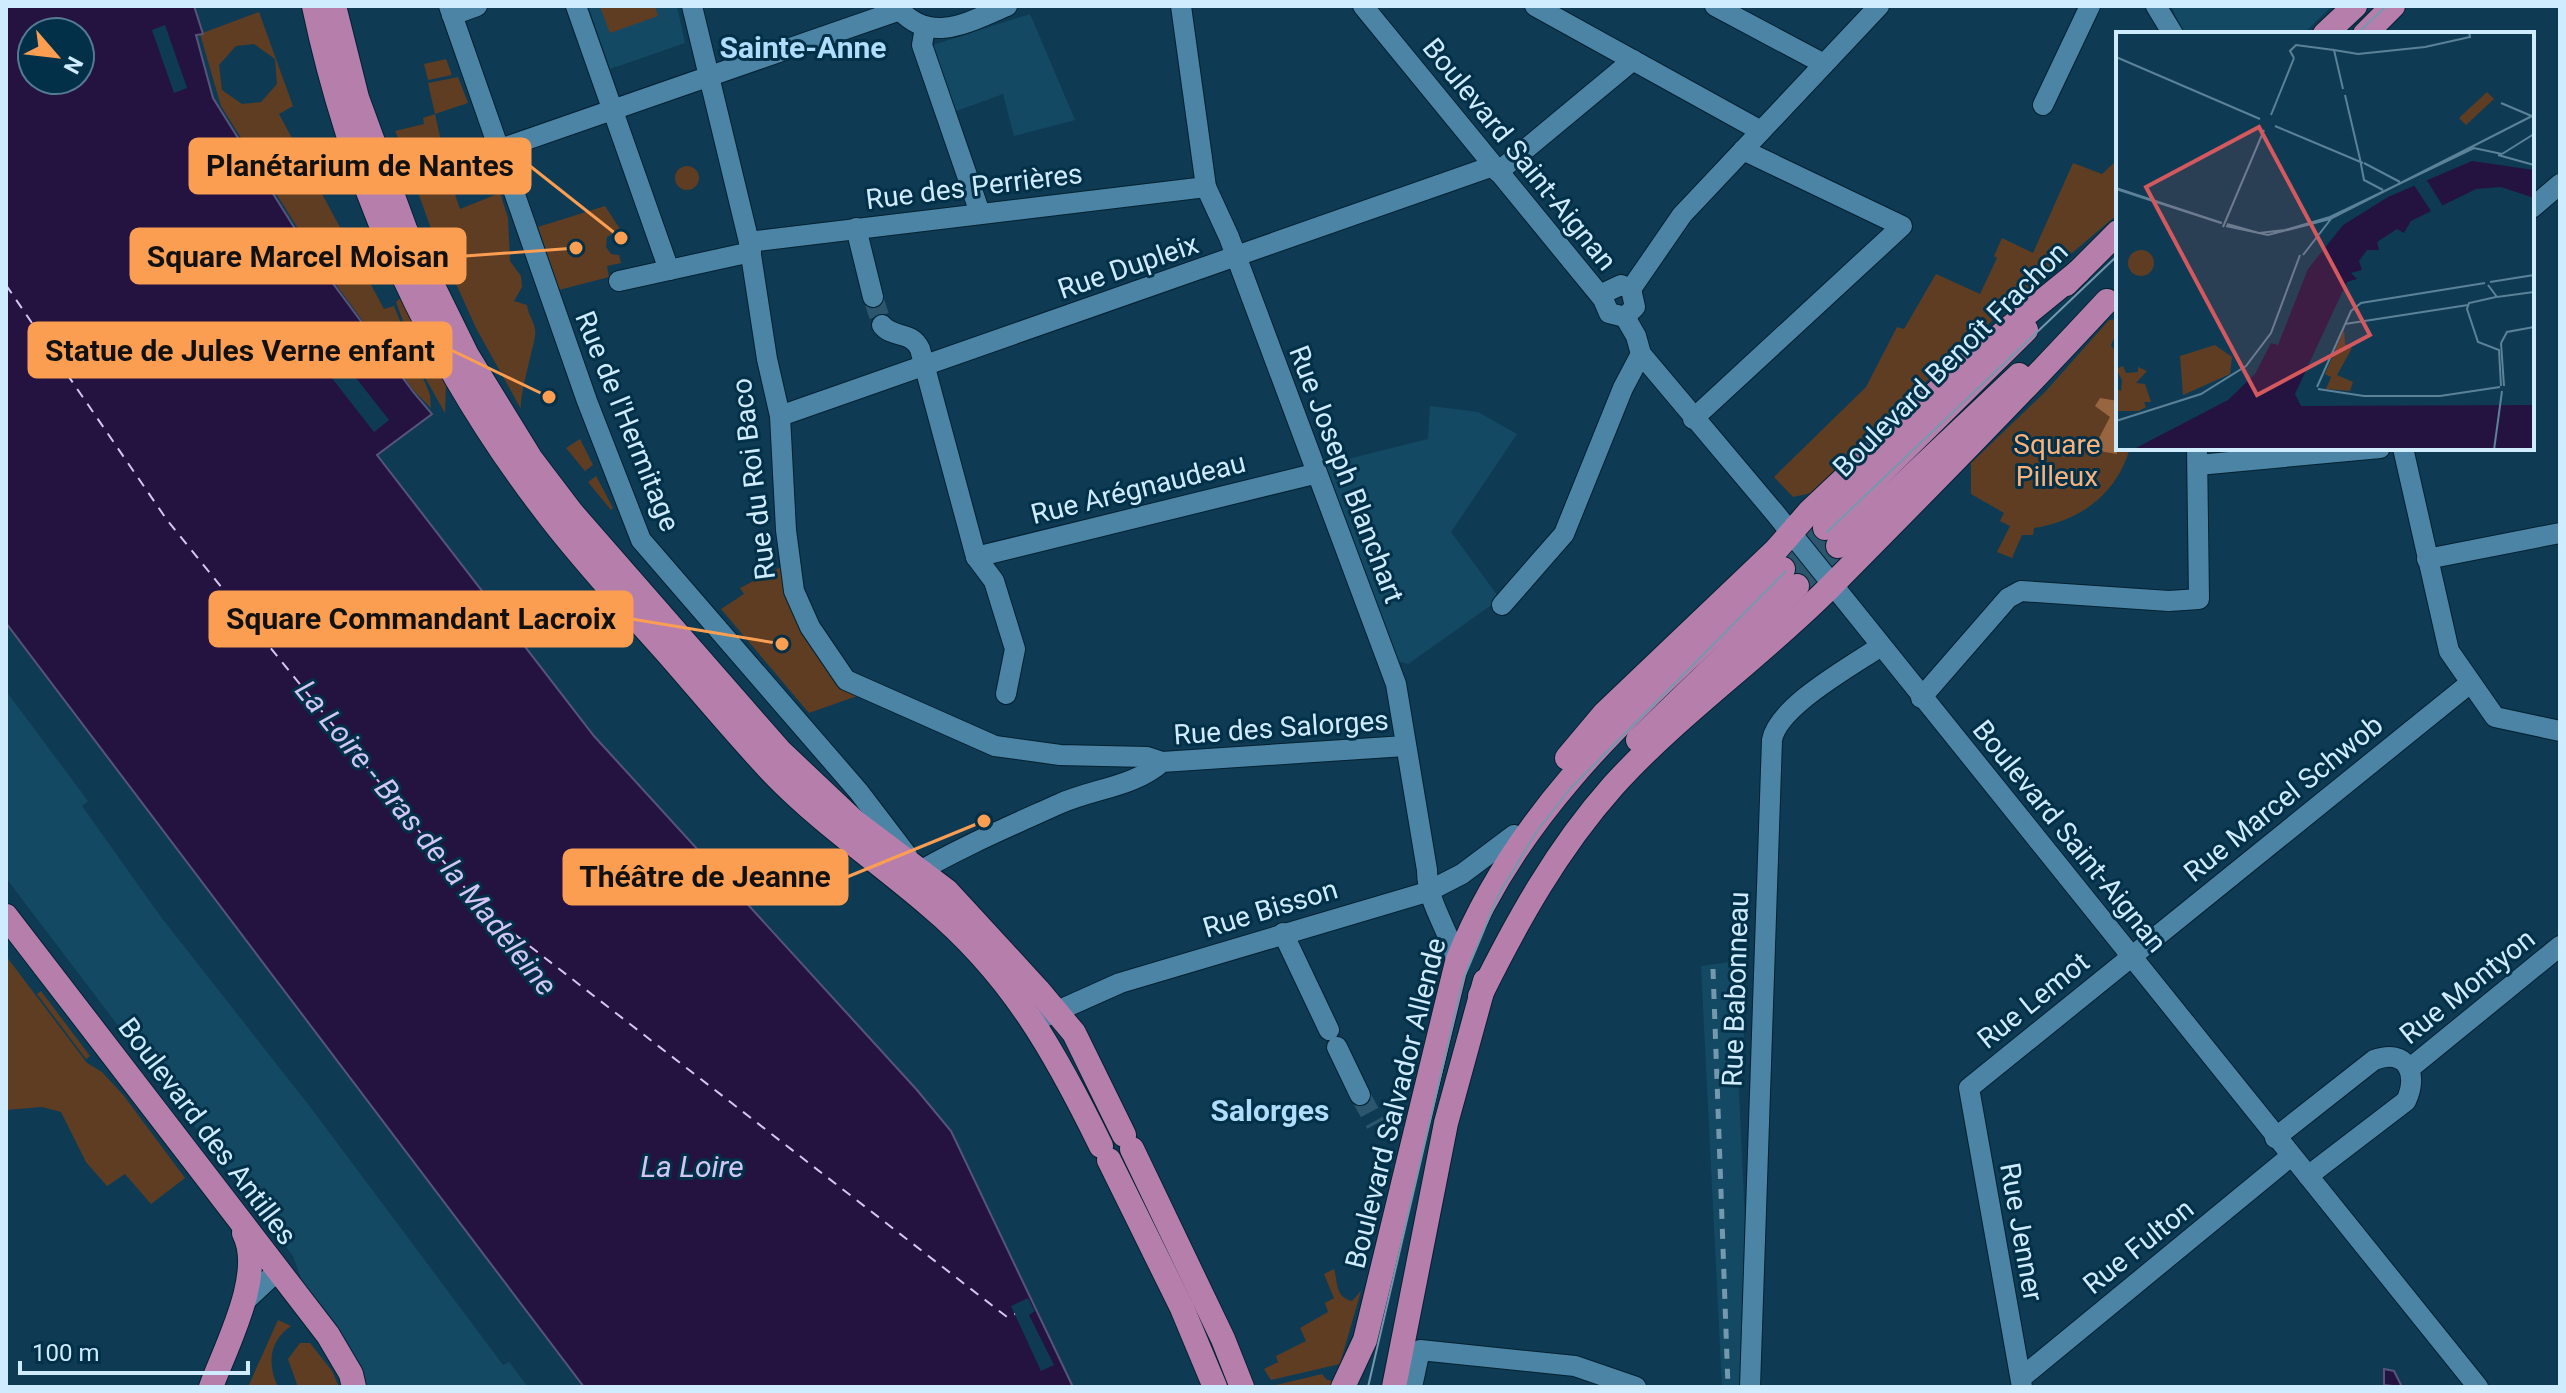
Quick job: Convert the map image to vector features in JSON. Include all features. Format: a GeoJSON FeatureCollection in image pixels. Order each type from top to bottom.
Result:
{"type":"FeatureCollection","features":[{"type":"Feature","properties":{"kind":"main road"},"geometry":{"type":"LineString","coordinates":[[314,6],[337,103],[371,202],[426,323],[481,398],[557,526],[757,754],[821,819],[910,876],[978,953],[1045,1016],[1079,1042],[1223,1339],[1242,1387]]}},
{"type":"Feature","properties":{"kind":"main road"},"geometry":{"type":"LineString","coordinates":[[334,6],[357,98],[388,188],[481,398]]}},
{"type":"Feature","properties":{"kind":"main road"},"geometry":{"type":"LineString","coordinates":[[2327,32],[2355,6]]}},
{"type":"Feature","properties":{"kind":"main road"},"geometry":{"type":"LineString","coordinates":[[2367,32],[2393,6]]}},
{"type":"Feature","properties":{"kind":"main road","name":"Boulevard Benoît Frachon"},"geometry":{"type":"LineString","coordinates":[[2112,295],[1831,537],[2116,234]]}},
{"type":"Feature","properties":{"kind":"main road"},"geometry":{"type":"LineString","coordinates":[[1476,913],[1514,835],[1553,776],[1604,714],[1791,534],[1810,511],[1976,355],[2078,272]]}},
{"type":"Feature","properties":{"kind":"main road"},"geometry":{"type":"LineString","coordinates":[[1480,996],[1514,926],[1573,835],[1599,803],[1643,757],[1833,585],[1894,518],[2018,399],[2112,295]]}},
{"type":"Feature","properties":{"kind":"main road","name":"Boulevard Salvador Allende"},"geometry":{"type":"LineString","coordinates":[[1344,1384],[1368,1329],[1457,962],[1476,913],[1531,825],[1585,759],[1790,577],[1568,818],[1510,909],[1497,938],[1446,1123],[1394,1387]]}},
{"type":"Feature","properties":{"kind":"main road","name":"Boulevard des Antilles"},"geometry":{"type":"LineString","coordinates":[[6,916],[328,1335],[351,1374],[354,1387]]}},
{"type":"Feature","properties":{"kind":"main road"},"geometry":{"type":"LineString","coordinates":[[1045,1016],[1105,1153],[1182,1308],[1215,1387]]}},
{"type":"Feature","properties":{"kind":"main road"},"geometry":{"type":"LineString","coordinates":[[211,1387],[241,1305],[251,1264],[247,1240],[235,1216]]}},
{"type":"Feature","properties":{"kind":"street"},"geometry":{"type":"LineString","coordinates":[[451,10],[477,6]]}},
{"type":"Feature","properties":{"kind":"street"},"geometry":{"type":"LineString","coordinates":[[576,6],[669,270]]}},
{"type":"Feature","properties":{"kind":"street","name":"Rue du Roi Baco"},"geometry":{"type":"LineString","coordinates":[[692,6],[750,247],[780,416],[794,591],[810,627],[846,680],[995,746],[1060,755],[1147,757],[1162,762]]}},
{"type":"Feature","properties":{"kind":"street"},"geometry":{"type":"LineString","coordinates":[[500,149],[899,8],[911,23],[946,30],[1007,6]]}},
{"type":"Feature","properties":{"kind":"street","name":"Rue Joseph Blanchart"},"geometry":{"type":"LineString","coordinates":[[1181,6],[1206,187],[1396,684],[1427,870],[1427,892],[1452,940],[1457,962]]}},
{"type":"Feature","properties":{"kind":"street","name":"Boulevard Saint-Aignan"},"geometry":{"type":"LineString","coordinates":[[1363,6],[1603,299]]}},
{"type":"Feature","properties":{"kind":"street"},"geometry":{"type":"LineString","coordinates":[[1535,6],[1761,131]]}},
{"type":"Feature","properties":{"kind":"street"},"geometry":{"type":"LineString","coordinates":[[1715,6],[1824,64]]}},
{"type":"Feature","properties":{"kind":"street"},"geometry":{"type":"LineString","coordinates":[[1631,289],[1614,286],[1603,299],[1609,313],[1625,317],[1635,307],[1631,289],[1682,215],[1879,6]]}},
{"type":"Feature","properties":{"kind":"street"},"geometry":{"type":"LineString","coordinates":[[2043,105],[2090,6]]}},
{"type":"Feature","properties":{"kind":"street"},"geometry":{"type":"LineString","coordinates":[[2156,6],[2172,32]]}},
{"type":"Feature","properties":{"kind":"street","name":"Rue de l'Hermitage"},"geometry":{"type":"LineString","coordinates":[[451,10],[587,401],[641,540],[859,792],[910,876]]}},
{"type":"Feature","properties":{"kind":"street"},"geometry":{"type":"LineString","coordinates":[[925,28],[922,45],[980,213]]}},
{"type":"Feature","properties":{"kind":"street"},"geometry":{"type":"LineString","coordinates":[[1496,169],[1633,60]]}},
{"type":"Feature","properties":{"kind":"street"},"geometry":{"type":"LineString","coordinates":[[1693,419],[1902,226],[1743,150]]}},
{"type":"Feature","properties":{"kind":"street","name":"Rue Dupleix"},"geometry":{"type":"LineString","coordinates":[[780,416],[1496,169]]}},
{"type":"Feature","properties":{"kind":"street"},"geometry":{"type":"LineString","coordinates":[[2534,206],[2560,184]]}},
{"type":"Feature","properties":{"kind":"street","name":"Rue des Perrières"},"geometry":{"type":"LineString","coordinates":[[619,281],[750,247],[856,228],[1206,187]]}},
{"type":"Feature","properties":{"kind":"street"},"geometry":{"type":"LineString","coordinates":[[856,228],[873,297]]}},
{"type":"Feature","properties":{"kind":"street","name":"Boulevard Saint-Aignan"},"geometry":{"type":"LineString","coordinates":[[1625,317],[1636,336],[1641,354],[1833,585],[2478,1387]]}},
{"type":"Feature","properties":{"kind":"street"},"geometry":{"type":"LineString","coordinates":[[882,325],[886,331],[904,334],[916,342],[925,366],[976,557],[994,581],[1015,649],[1006,694]]}},
{"type":"Feature","properties":{"kind":"street"},"geometry":{"type":"LineString","coordinates":[[1502,605],[1564,534],[1623,388],[1641,354]]}},
{"type":"Feature","properties":{"kind":"street"},"geometry":{"type":"LineString","coordinates":[[1921,698],[2008,598],[2021,591],[2169,601],[2199,599],[2198,457],[2340,450]]}},
{"type":"Feature","properties":{"kind":"street"},"geometry":{"type":"LineString","coordinates":[[2403,450],[2449,651],[2469,684],[2495,717],[2560,731]]}},
{"type":"Feature","properties":{"kind":"street","name":"Rue Arégnaudeau"},"geometry":{"type":"LineString","coordinates":[[976,557],[1314,474]]}},
{"type":"Feature","properties":{"kind":"street"},"geometry":{"type":"LineString","coordinates":[[2427,559],[2560,533]]}},
{"type":"Feature","properties":{"kind":"street","name":"Rue Babonneau"},"geometry":{"type":"LineString","coordinates":[[1750,1387],[1772,740],[1775,726],[1790,710],[1881,646]]}},
{"type":"Feature","properties":{"kind":"street","name":"Rue Marcel Schwob"},"geometry":{"type":"LineString","coordinates":[[2132,956],[2469,684]]}},
{"type":"Feature","properties":{"kind":"street","name":"Rue des Salorges"},"geometry":{"type":"LineString","coordinates":[[910,876],[947,854],[1061,803],[1148,774],[1162,762],[1405,746]]}},
{"type":"Feature","properties":{"kind":"street","name":"Rue Bisson"},"geometry":{"type":"LineString","coordinates":[[1045,1016],[1120,983],[1427,892],[1462,874],[1514,835]]}},
{"type":"Feature","properties":{"kind":"street"},"geometry":{"type":"LineString","coordinates":[[1283,933],[1360,1095]]}},
{"type":"Feature","properties":{"kind":"street","name":"Rue Montyon"},"geometry":{"type":"LineString","coordinates":[[2409,1069],[2560,946]]}},
{"type":"Feature","properties":{"kind":"street","name":"Rue Lemot"},"geometry":{"type":"LineString","coordinates":[[1969,1088],[2132,956]]}},
{"type":"Feature","properties":{"kind":"street"},"geometry":{"type":"LineString","coordinates":[[2275,1138],[2374,1060],[2387,1055],[2399,1058],[2409,1069],[2412,1089],[2406,1101],[2308,1176]]}},
{"type":"Feature","properties":{"kind":"street","name":"Rue Jenner"},"geometry":{"type":"LineString","coordinates":[[1969,1088],[2020,1384]]}},
{"type":"Feature","properties":{"kind":"street","name":"Rue Fulton"},"geometry":{"type":"LineString","coordinates":[[2020,1384],[2291,1156]]}},
{"type":"Feature","properties":{"kind":"street"},"geometry":{"type":"LineString","coordinates":[[241,1305],[272,1276],[281,1277]]}},
{"type":"Feature","properties":{"kind":"street"},"geometry":{"type":"LineString","coordinates":[[1412,1387],[1420,1350],[1575,1366],[1636,1387]]}},
{"type":"Feature","properties":{"kind":"shaded area"},"geometry":{"type":"Polygon","coordinates":[[[588,6],[677,6],[685,43],[610,69],[588,6]]]}},
{"type":"Feature","properties":{"kind":"shaded area"},"geometry":{"type":"Polygon","coordinates":[[[2171,6],[2332,6],[2305,32],[2183,32],[2171,6]]]}},
{"type":"Feature","properties":{"kind":"shaded area"},"geometry":{"type":"Polygon","coordinates":[[[1030,14],[1075,120],[1014,136],[1003,94],[951,113],[930,46],[1030,14]]]}},
{"type":"Feature","properties":{"kind":"shaded area"},"geometry":{"type":"Polygon","coordinates":[[[2100,398],[2116,401],[2117,454],[2087,449],[2088,442],[2098,440],[2110,417],[2095,406],[2100,398]]]}},
{"type":"Feature","properties":{"kind":"shaded area"},"geometry":{"type":"Polygon","coordinates":[[[1430,406],[1478,412],[1517,434],[1451,532],[1500,599],[1408,664],[1397,661],[1324,465],[1428,439],[1430,406]]]}},
{"type":"Feature","properties":{"kind":"shaded area"},"geometry":{"type":"Polygon","coordinates":[[[6,691],[88,801],[82,806],[161,917],[311,1108],[503,1365],[509,1362],[528,1387],[366,1387],[359,1362],[304,1287],[293,1256],[6,878],[6,691]]]}},
{"type":"Feature","properties":{"kind":"shaded area"},"geometry":{"type":"Polygon","coordinates":[[[1730,962],[1733,998],[1742,996],[1744,1037],[1740,1037],[1741,1048],[1737,1049],[1745,1221],[1740,1387],[1722,1387],[1701,966],[1730,962]]]}},
{"type":"Feature","properties":{"kind":"green space"},"geometry":{"type":"Polygon","coordinates":[[[655,6],[658,16],[610,33],[600,7],[655,6]]]}},
{"type":"Feature","properties":{"kind":"green space"},"geometry":{"type":"Polygon","coordinates":[[[259,12],[293,106],[279,114],[384,309],[394,306],[430,395],[431,408],[414,391],[316,257],[221,106],[200,34],[259,12]],[[254,44],[236,46],[219,65],[222,90],[242,104],[261,102],[277,84],[275,59],[254,44]]]}},
{"type":"Feature","properties":{"kind":"green space"},"geometry":{"type":"Polygon","coordinates":[[[446,59],[452,75],[428,80],[424,64],[446,59]]]}},
{"type":"Feature","properties":{"kind":"green space"},"geometry":{"type":"Polygon","coordinates":[[[458,77],[468,103],[435,114],[428,83],[458,77]]]}},
{"type":"Feature","properties":{"kind":"green space"},"geometry":{"type":"Polygon","coordinates":[[[435,114],[442,146],[409,161],[395,131],[424,124],[423,118],[435,114]]]}},
{"type":"Feature","properties":{"kind":"green space"},"geometry":{"type":"Polygon","coordinates":[[[2116,161],[2116,216],[1967,342],[1811,493],[1793,497],[1774,477],[1866,387],[1897,327],[1904,329],[1936,274],[1980,294],[1997,258],[1994,256],[2002,238],[2033,253],[2073,163],[2102,174],[2116,161]]]}},
{"type":"Feature","properties":{"kind":"green space"},"geometry":{"type":"Polygon","coordinates":[[[687,166],[696,169],[699,178],[696,187],[687,190],[678,187],[675,178],[678,169],[687,166]]]}},
{"type":"Feature","properties":{"kind":"green space"},"geometry":{"type":"Polygon","coordinates":[[[450,180],[460,209],[500,193],[508,218],[510,261],[521,276],[522,287],[514,301],[527,305],[535,332],[521,409],[476,328],[418,192],[450,180]]]}},
{"type":"Feature","properties":{"kind":"green space"},"geometry":{"type":"Polygon","coordinates":[[[605,206],[620,229],[607,237],[606,247],[611,254],[619,255],[621,263],[607,266],[609,277],[559,290],[538,227],[605,206]]]}},
{"type":"Feature","properties":{"kind":"green space"},"geometry":{"type":"Polygon","coordinates":[[[403,300],[446,383],[445,413],[422,372],[396,302],[403,300]]]}},
{"type":"Feature","properties":{"kind":"green space","name":"Square Pilleux"},"geometry":{"type":"Polygon","coordinates":[[[2116,319],[2116,334],[2111,345],[2116,353],[2116,450],[2129,450],[2124,464],[2106,492],[2094,503],[2067,519],[2034,528],[2033,535],[2022,535],[2012,558],[1997,552],[2010,526],[2000,521],[2004,513],[1971,494],[1971,463],[2045,392],[2109,320],[2116,319]]]}},
{"type":"Feature","properties":{"kind":"green space"},"geometry":{"type":"Polygon","coordinates":[[[580,439],[593,465],[585,471],[566,448],[580,439]]]}},
{"type":"Feature","properties":{"kind":"green space"},"geometry":{"type":"Polygon","coordinates":[[[596,476],[613,508],[611,510],[588,482],[596,476]]]}},
{"type":"Feature","properties":{"kind":"green space"},"geometry":{"type":"Polygon","coordinates":[[[781,567],[784,594],[839,681],[860,695],[809,713],[721,609],[744,594],[740,588],[781,567]]]}},
{"type":"Feature","properties":{"kind":"green space"},"geometry":{"type":"Polygon","coordinates":[[[6,956],[87,1063],[102,1072],[124,1096],[185,1178],[151,1204],[125,1174],[107,1186],[86,1162],[61,1112],[42,1107],[6,1110],[6,956]]]}},
{"type":"Feature","properties":{"kind":"green space"},"geometry":{"type":"Polygon","coordinates":[[[41,991],[90,1056],[86,1059],[37,994],[41,991]]]}},
{"type":"Feature","properties":{"kind":"green space"},"geometry":{"type":"Polygon","coordinates":[[[1334,1269],[1338,1289],[1343,1296],[1352,1301],[1361,1291],[1340,1364],[1271,1380],[1264,1369],[1278,1362],[1276,1356],[1306,1341],[1300,1328],[1328,1312],[1325,1303],[1334,1298],[1324,1274],[1334,1269]]]}},
{"type":"Feature","properties":{"kind":"green space"},"geometry":{"type":"Polygon","coordinates":[[[278,1320],[291,1326],[278,1339],[272,1354],[272,1370],[278,1387],[248,1387],[278,1320]]]}},
{"type":"Feature","properties":{"kind":"green space"},"geometry":{"type":"Polygon","coordinates":[[[300,1343],[310,1343],[332,1371],[339,1387],[298,1387],[288,1359],[300,1343]]]}},
{"type":"Feature","properties":{"kind":"green space"},"geometry":{"type":"Polygon","coordinates":[[[1322,1374],[1327,1380],[1336,1381],[1332,1387],[1268,1387],[1322,1374]]]}},
{"type":"Feature","properties":{"kind":"water","name":"La Loire"},"geometry":{"type":"Polygon","coordinates":[[[6,6],[194,6],[203,34],[196,35],[213,98],[309,251],[432,414],[377,455],[594,736],[951,1131],[1073,1387],[584,1387],[6,623],[6,6]]]}},
{"type":"Feature","properties":{"kind":"water"},"geometry":{"type":"Polygon","coordinates":[[[2384,1369],[2394,1371],[2402,1387],[2384,1385],[2384,1369]]]}},
{"type":"Feature","properties":{"kind":"pier"},"geometry":{"type":"Polygon","coordinates":[[[165,25],[187,88],[174,93],[152,30],[165,25]]]}},
{"type":"Feature","properties":{"kind":"pier"},"geometry":{"type":"Polygon","coordinates":[[[335,361],[345,364],[389,420],[374,432],[328,373],[335,361]]]}},
{"type":"Feature","properties":{"kind":"pier"},"geometry":{"type":"Polygon","coordinates":[[[1028,1298],[1035,1311],[1029,1315],[1054,1365],[1041,1371],[1011,1306],[1028,1298]]]}},
{"type":"Feature","properties":{"kind":"ferry route"},"geometry":{"type":"LineString","coordinates":[[6,285],[167,520],[482,909],[1007,1317],[1015,1314]]}},
{"type":"Feature","properties":{"kind":"tunnel"},"geometry":{"type":"LineString","coordinates":[[873,297],[882,325]]}},
{"type":"Feature","properties":{"kind":"tunnel"},"geometry":{"type":"LineString","coordinates":[[1783,569],[1825,528]]}},
{"type":"Feature","properties":{"kind":"tunnel"},"geometry":{"type":"LineString","coordinates":[[1797,586],[1838,546]]}},
{"type":"Feature","properties":{"kind":"tunnel"},"geometry":{"type":"LineString","coordinates":[[1360,1095],[1376,1124]]}},
{"type":"Feature","properties":{"kind":"tram line"},"geometry":{"type":"LineString","coordinates":[[2359,32],[2386,6]]}},
{"type":"Feature","properties":{"kind":"tram line"},"geometry":{"type":"LineString","coordinates":[[1827,532],[2116,257]]}},
{"type":"Feature","properties":{"kind":"tram line"},"geometry":{"type":"LineString","coordinates":[[1368,1387],[1463,980],[1499,894],[1537,831],[1570,789],[1785,572]]}},
{"type":"Feature","properties":{"kind":"railway"},"geometry":{"type":"LineString","coordinates":[[1713,969],[1728,1387]]}},
{"type":"Feature","properties":{"kind":"place","name":"Planétarium de Nantes"},"geometry":{"type":"Point","coordinates":[621,238]}},
{"type":"Feature","properties":{"kind":"place","name":"Square Marcel Moisan"},"geometry":{"type":"Point","coordinates":[576,248]}},
{"type":"Feature","properties":{"kind":"place","name":"Statue de Jules Verne enfant"},"geometry":{"type":"Point","coordinates":[549,397]}},
{"type":"Feature","properties":{"kind":"place","name":"Square Commandant Lacroix"},"geometry":{"type":"Point","coordinates":[782,644]}},
{"type":"Feature","properties":{"kind":"place","name":"Théâtre de Jeanne"},"geometry":{"type":"Point","coordinates":[984,821]}},
{"type":"Feature","properties":{"kind":"district","name":"Sainte-Anne"},"geometry":{"type":"Point","coordinates":[803,48]}},
{"type":"Feature","properties":{"kind":"district","name":"Salorges"},"geometry":{"type":"Point","coordinates":[1270,1111]}},
{"type":"Feature","properties":{"kind":"water label","name":"La Loire - Bras de la Madeleine"},"geometry":{"type":"Point","coordinates":[426,838]}}]}
